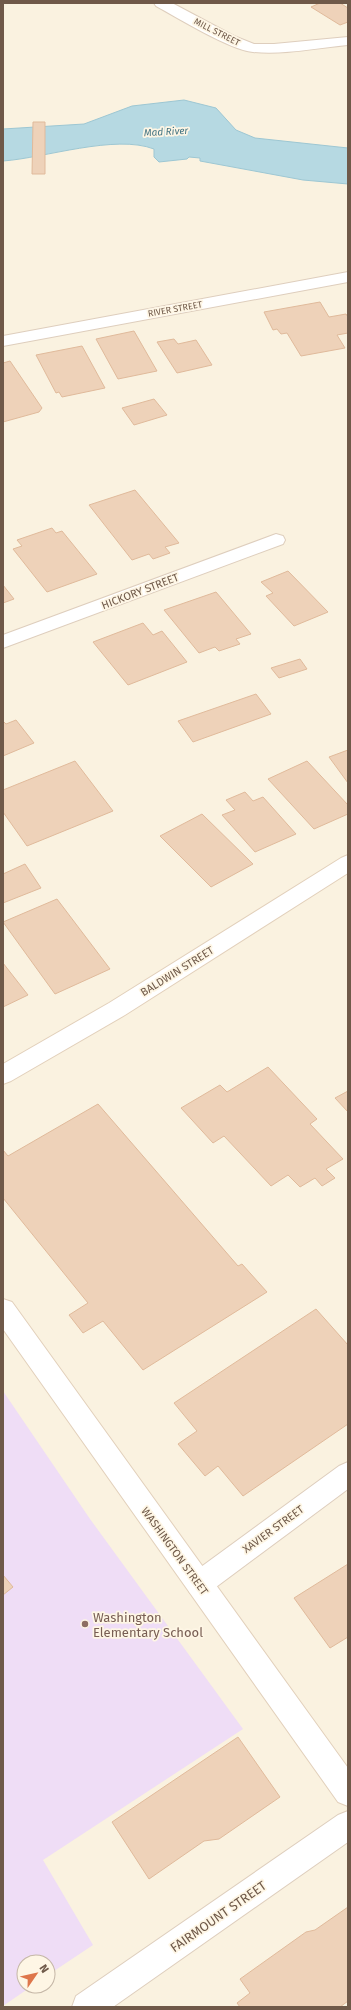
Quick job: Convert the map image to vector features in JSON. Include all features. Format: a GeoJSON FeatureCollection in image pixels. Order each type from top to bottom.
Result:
{"type":"FeatureCollection","features":[{"type":"Feature","properties":{"kind":"street","name":"MILL STREET"},"geometry":{"type":"LineString","coordinates":[[161,3],[252,48],[274,48],[348,40]]}},
{"type":"Feature","properties":{"kind":"street","name":"RIVER STREET"},"geometry":{"type":"LineString","coordinates":[[3,341],[348,277]]}},
{"type":"Feature","properties":{"kind":"street","name":"HICKORY STREET"},"geometry":{"type":"LineString","coordinates":[[3,642],[276,540]]}},
{"type":"Feature","properties":{"kind":"street","name":"BALDWIN STREET"},"geometry":{"type":"LineString","coordinates":[[3,1075],[117,1009],[348,863]]}},
{"type":"Feature","properties":{"kind":"street","name":"WASHINGTON STREET"},"geometry":{"type":"LineString","coordinates":[[3,1309],[348,1792]]}},
{"type":"Feature","properties":{"kind":"street","name":"XAVIER STREET"},"geometry":{"type":"LineString","coordinates":[[199,1584],[348,1474]]}},
{"type":"Feature","properties":{"kind":"street","name":"FAIRMOUNT STREET"},"geometry":{"type":"LineString","coordinates":[[87,2007],[348,1825]]}},
{"type":"Feature","properties":{"kind":"shaded area","name":"Washington Elementary School"},"geometry":{"type":"Polygon","coordinates":[[[3,1391],[90,1519],[243,1729],[43,1860],[93,1945],[56,1970],[56,1954],[16,1954],[16,1994],[20,1994],[3,2006],[3,1391]]]}},
{"type":"Feature","properties":{"kind":"water","name":"Mad River"},"geometry":{"type":"Polygon","coordinates":[[[184,100],[216,108],[236,130],[255,138],[348,148],[348,184],[303,180],[200,161],[200,158],[189,157],[187,159],[159,162],[154,157],[154,149],[138,145],[100,145],[3,161],[3,129],[84,124],[132,106],[184,100]]]}},
{"type":"Feature","properties":{"kind":"building"},"geometry":{"type":"Polygon","coordinates":[[[320,3],[340,3],[348,8],[348,22],[340,25],[311,7],[320,3]]]}},
{"type":"Feature","properties":{"kind":"building"},"geometry":{"type":"Polygon","coordinates":[[[33,122],[45,122],[45,174],[32,174],[33,122]]]}},
{"type":"Feature","properties":{"kind":"building"},"geometry":{"type":"Polygon","coordinates":[[[320,302],[329,317],[346,314],[348,317],[348,333],[337,335],[345,348],[301,356],[287,333],[281,334],[277,329],[273,330],[264,312],[320,302]]]}},
{"type":"Feature","properties":{"kind":"building"},"geometry":{"type":"Polygon","coordinates":[[[134,331],[157,371],[118,379],[96,339],[134,331]]]}},
{"type":"Feature","properties":{"kind":"building"},"geometry":{"type":"Polygon","coordinates":[[[174,339],[178,344],[196,340],[212,365],[177,373],[157,342],[174,339]]]}},
{"type":"Feature","properties":{"kind":"building"},"geometry":{"type":"Polygon","coordinates":[[[82,346],[105,388],[62,397],[59,392],[56,393],[36,355],[82,346]]]}},
{"type":"Feature","properties":{"kind":"building"},"geometry":{"type":"Polygon","coordinates":[[[10,361],[42,408],[39,412],[3,422],[3,363],[10,361]]]}},
{"type":"Feature","properties":{"kind":"building"},"geometry":{"type":"Polygon","coordinates":[[[154,399],[167,415],[134,425],[122,408],[154,399]]]}},
{"type":"Feature","properties":{"kind":"building"},"geometry":{"type":"Polygon","coordinates":[[[135,490],[179,543],[165,547],[170,553],[153,559],[149,554],[132,560],[89,505],[135,490]]]}},
{"type":"Feature","properties":{"kind":"building"},"geometry":{"type":"Polygon","coordinates":[[[52,528],[56,533],[62,531],[97,574],[47,592],[13,549],[22,546],[17,540],[52,528]]]}},
{"type":"Feature","properties":{"kind":"building"},"geometry":{"type":"Polygon","coordinates":[[[288,571],[328,612],[294,626],[266,596],[273,593],[261,582],[288,571]]]}},
{"type":"Feature","properties":{"kind":"building"},"geometry":{"type":"Polygon","coordinates":[[[3,585],[14,599],[3,603],[3,585]]]}},
{"type":"Feature","properties":{"kind":"building"},"geometry":{"type":"Polygon","coordinates":[[[216,592],[251,634],[236,639],[240,644],[219,651],[215,647],[199,653],[164,610],[216,592]]]}},
{"type":"Feature","properties":{"kind":"building"},"geometry":{"type":"Polygon","coordinates":[[[143,623],[153,635],[162,631],[187,662],[128,685],[93,642],[143,623]]]}},
{"type":"Feature","properties":{"kind":"building"},"geometry":{"type":"Polygon","coordinates":[[[300,659],[307,669],[279,678],[271,668],[300,659]]]}},
{"type":"Feature","properties":{"kind":"building"},"geometry":{"type":"Polygon","coordinates":[[[256,694],[271,714],[193,742],[178,721],[256,694]]]}},
{"type":"Feature","properties":{"kind":"building"},"geometry":{"type":"Polygon","coordinates":[[[16,720],[34,743],[3,756],[3,721],[6,724],[16,720]]]}},
{"type":"Feature","properties":{"kind":"building"},"geometry":{"type":"Polygon","coordinates":[[[348,750],[348,783],[329,757],[348,750]]]}},
{"type":"Feature","properties":{"kind":"building"},"geometry":{"type":"Polygon","coordinates":[[[75,761],[113,811],[27,846],[3,812],[3,790],[75,761]]]}},
{"type":"Feature","properties":{"kind":"building"},"geometry":{"type":"Polygon","coordinates":[[[307,761],[348,805],[348,814],[314,829],[268,779],[307,761]]]}},
{"type":"Feature","properties":{"kind":"building"},"geometry":{"type":"Polygon","coordinates":[[[245,792],[253,801],[263,797],[296,834],[255,852],[222,815],[235,810],[226,800],[245,792]]]}},
{"type":"Feature","properties":{"kind":"building"},"geometry":{"type":"Polygon","coordinates":[[[202,814],[253,864],[211,887],[160,836],[202,814]]]}},
{"type":"Feature","properties":{"kind":"building"},"geometry":{"type":"Polygon","coordinates":[[[25,864],[41,888],[3,903],[3,874],[25,864]]]}},
{"type":"Feature","properties":{"kind":"building"},"geometry":{"type":"Polygon","coordinates":[[[57,899],[110,969],[55,994],[3,922],[57,899]]]}},
{"type":"Feature","properties":{"kind":"building"},"geometry":{"type":"Polygon","coordinates":[[[3,963],[28,995],[3,1007],[3,963]]]}},
{"type":"Feature","properties":{"kind":"building"},"geometry":{"type":"Polygon","coordinates":[[[268,1067],[317,1119],[310,1124],[343,1159],[326,1169],[335,1178],[322,1186],[315,1178],[300,1187],[288,1175],[271,1186],[224,1136],[213,1143],[181,1108],[220,1085],[227,1092],[268,1067]]]}},
{"type":"Feature","properties":{"kind":"building"},"geometry":{"type":"Polygon","coordinates":[[[348,1091],[348,1112],[335,1098],[348,1091]]]}},
{"type":"Feature","properties":{"kind":"building"},"geometry":{"type":"Polygon","coordinates":[[[98,1104],[238,1266],[242,1264],[267,1292],[143,1370],[103,1321],[83,1333],[69,1315],[88,1303],[3,1198],[3,1150],[8,1156],[98,1104]]]}},
{"type":"Feature","properties":{"kind":"building"},"geometry":{"type":"Polygon","coordinates":[[[316,1309],[348,1345],[348,1424],[243,1496],[218,1466],[205,1476],[178,1444],[197,1431],[174,1403],[316,1309]]]}},
{"type":"Feature","properties":{"kind":"building"},"geometry":{"type":"Polygon","coordinates":[[[348,1564],[348,1637],[330,1648],[294,1598],[348,1564]]]}},
{"type":"Feature","properties":{"kind":"building"},"geometry":{"type":"Polygon","coordinates":[[[3,1575],[13,1587],[3,1595],[3,1575]]]}},
{"type":"Feature","properties":{"kind":"building"},"geometry":{"type":"Polygon","coordinates":[[[238,1737],[280,1797],[219,1839],[204,1841],[149,1879],[112,1822],[238,1737]]]}},
{"type":"Feature","properties":{"kind":"building"},"geometry":{"type":"Polygon","coordinates":[[[348,1907],[348,2001],[340,2007],[240,2007],[237,2003],[250,1993],[240,1979],[306,1932],[315,1930],[348,1907]]]}},
{"type":"Feature","properties":{"kind":"place","name":"Washington Elementary School"},"geometry":{"type":"Point","coordinates":[85,1624]}}]}
